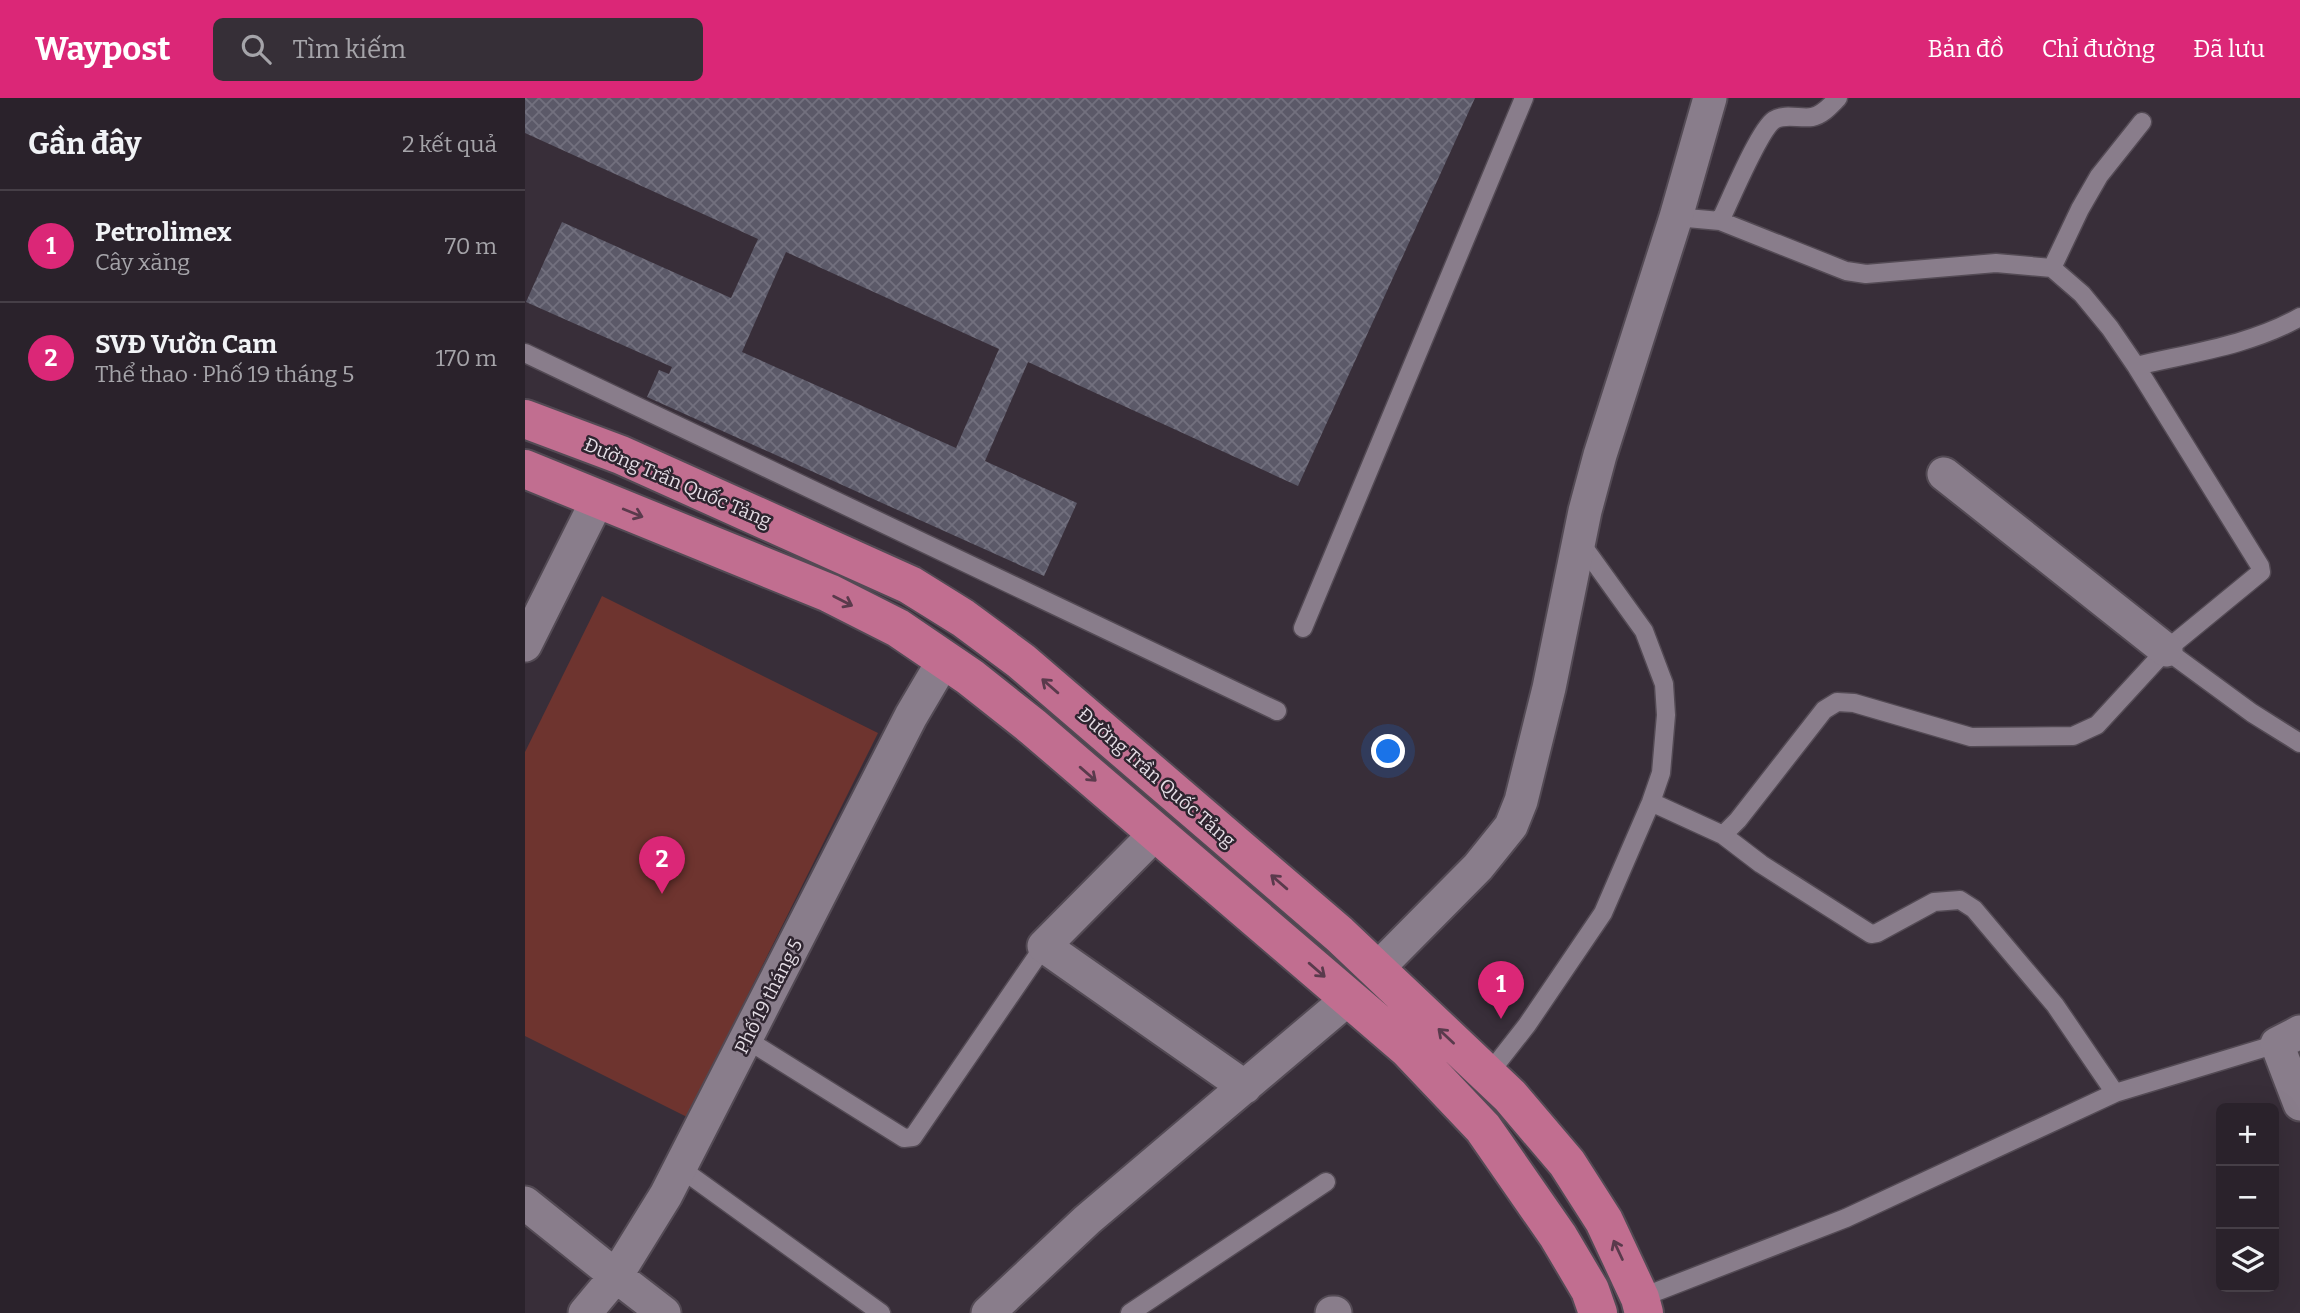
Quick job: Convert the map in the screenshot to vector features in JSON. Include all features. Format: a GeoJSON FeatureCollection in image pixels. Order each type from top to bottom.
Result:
{"type":"FeatureCollection","features":[{"type":"Feature","properties":{"kind":"highway","name":"Đường Trần Quốc Tảng"},"geometry":{"type":"LineString","coordinates":[[525,419],[621,455],[910,585],[963,618],[1021,661],[1339,934],[1510,1096],[1567,1163],[1604,1221],[1642,1306]]}},
{"type":"Feature","properties":{"kind":"highway"},"geometry":{"type":"LineString","coordinates":[[525,469],[828,593],[898,628],[1033,727],[1407,1048],[1483,1128],[1558,1236],[1590,1290],[1592,1311]]}},
{"type":"Feature","properties":{"kind":"street"},"geometry":{"type":"LineString","coordinates":[[1376,970],[1478,867],[1511,827],[1521,801],[1549,688],[1585,511],[1600,455],[1676,217],[1710,98]]}},
{"type":"Feature","properties":{"kind":"street"},"geometry":{"type":"LineString","coordinates":[[1944,474],[2166,650]]}},
{"type":"Feature","properties":{"kind":"street"},"geometry":{"type":"LineString","coordinates":[[525,645],[598,499]]}},
{"type":"Feature","properties":{"kind":"street","name":"Phố 19 tháng 5"},"geometry":{"type":"LineString","coordinates":[[585,1313],[616,1276],[666,1195],[911,716],[944,660]]}},
{"type":"Feature","properties":{"kind":"street"},"geometry":{"type":"LineString","coordinates":[[1156,832],[1044,946],[1245,1087]]}},
{"type":"Feature","properties":{"kind":"street"},"geometry":{"type":"LineString","coordinates":[[988,1313],[1087,1220],[1349,998]]}},
{"type":"Feature","properties":{"kind":"street"},"geometry":{"type":"LineString","coordinates":[[2288,1038],[2300,1104]]}},
{"type":"Feature","properties":{"kind":"street"},"geometry":{"type":"LineString","coordinates":[[525,1203],[664,1313]]}},
{"type":"Feature","properties":{"kind":"lane"},"geometry":{"type":"LineString","coordinates":[[1303,628],[1524,98]]}},
{"type":"Feature","properties":{"kind":"lane"},"geometry":{"type":"LineString","coordinates":[[1720,221],[1758,143],[1772,121],[1781,117],[1812,117],[1821,114],[1838,98]]}},
{"type":"Feature","properties":{"kind":"lane"},"geometry":{"type":"LineString","coordinates":[[2052,268],[2099,176],[2142,122]]}},
{"type":"Feature","properties":{"kind":"lane"},"geometry":{"type":"LineString","coordinates":[[1676,217],[1720,221],[1846,271],[1866,274],[1996,264],[2052,268],[2082,294],[2110,328],[2260,566],[2261,572],[2166,650],[2097,725],[2073,736],[1971,737],[1854,703],[1837,702],[1824,710],[1738,820],[1723,835]]}},
{"type":"Feature","properties":{"kind":"lane"},"geometry":{"type":"LineString","coordinates":[[2136,366],[2228,344],[2281,328],[2300,317]]}},
{"type":"Feature","properties":{"kind":"lane"},"geometry":{"type":"LineString","coordinates":[[525,353],[1277,711]]}},
{"type":"Feature","properties":{"kind":"lane"},"geometry":{"type":"LineString","coordinates":[[1487,1076],[1527,1025],[1603,913],[1661,773],[1666,715],[1664,684],[1644,632],[1580,542]]}},
{"type":"Feature","properties":{"kind":"lane"},"geometry":{"type":"LineString","coordinates":[[2166,650],[2252,713],[2300,743]]}},
{"type":"Feature","properties":{"kind":"lane"},"geometry":{"type":"LineString","coordinates":[[1651,802],[1723,835],[1761,864],[1871,934],[1934,902],[1960,900],[1974,909],[2055,1005],[2115,1093]]}},
{"type":"Feature","properties":{"kind":"lane"},"geometry":{"type":"LineString","coordinates":[[746,1040],[904,1138],[913,1137],[1044,946]]}},
{"type":"Feature","properties":{"kind":"lane"},"geometry":{"type":"LineString","coordinates":[[1642,1306],[1846,1217],[2115,1093],[2288,1038]]}},
{"type":"Feature","properties":{"kind":"lane"},"geometry":{"type":"LineString","coordinates":[[680,1168],[881,1313]]}},
{"type":"Feature","properties":{"kind":"lane"},"geometry":{"type":"LineString","coordinates":[[1130,1313],[1326,1182]]}},
{"type":"Feature","properties":{"kind":"shaded area"},"geometry":{"type":"Polygon","coordinates":[[[602,596],[878,733],[687,1117],[525,1036],[525,752],[602,596]]]}},
{"type":"Feature","properties":{"kind":"building"},"geometry":{"type":"Polygon","coordinates":[[[525,98],[1475,98],[1298,486],[1028,362],[985,461],[1077,503],[1044,576],[647,397],[659,370],[669,374],[672,367],[526,302],[562,222],[731,298],[758,239],[525,133],[525,98]],[[786,252],[742,352],[956,448],[999,349],[786,252]]]}},
{"type":"Feature","properties":{"kind":"place","name":"SVĐ Vườn Cam"},"geometry":{"type":"Point","coordinates":[662,894]}},
{"type":"Feature","properties":{"kind":"place","name":"Petrolimex"},"geometry":{"type":"Point","coordinates":[1501,1019]}}]}
